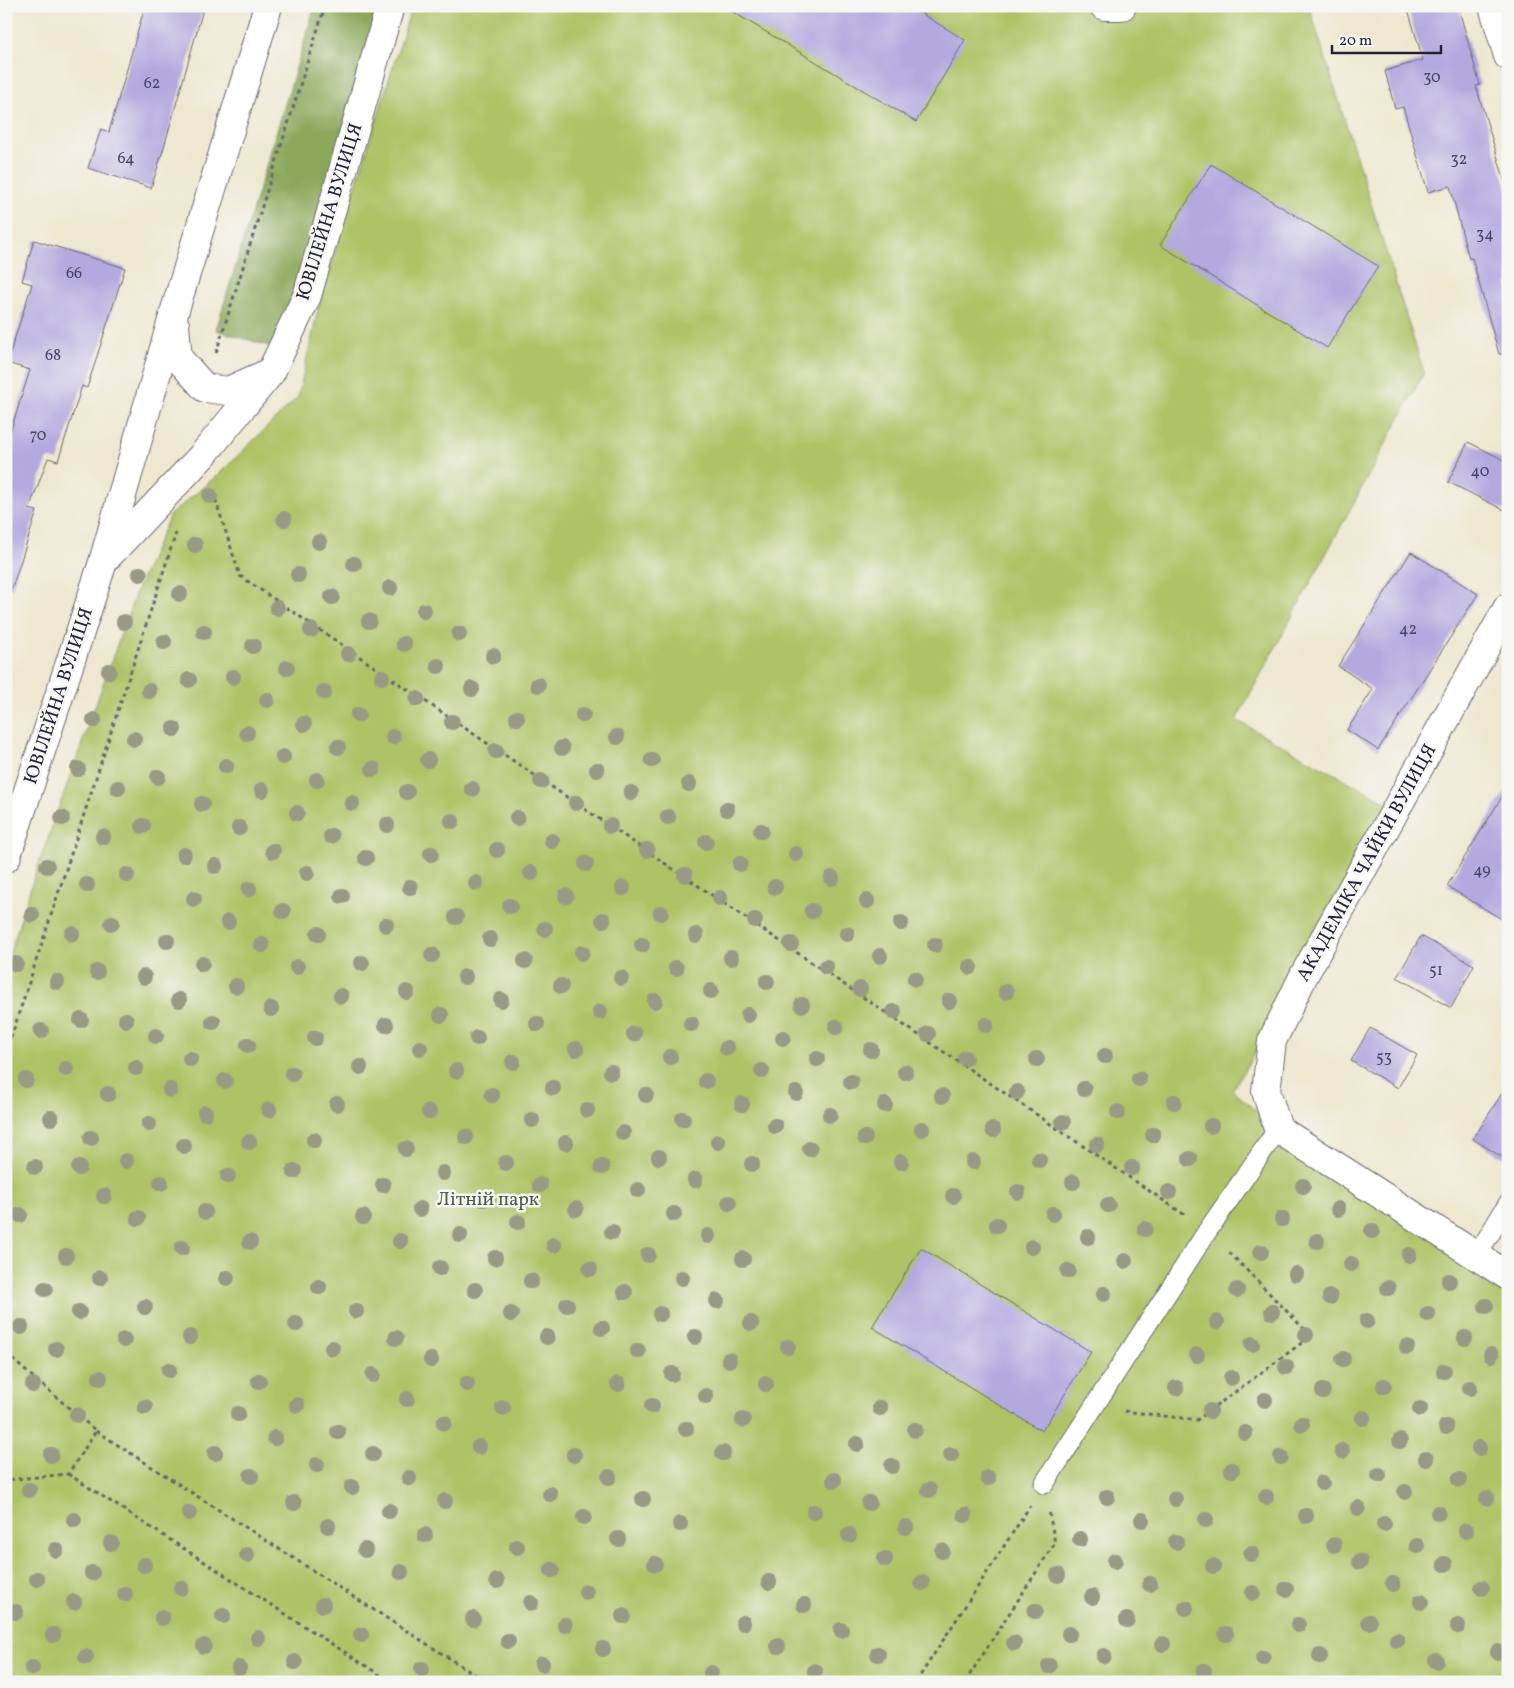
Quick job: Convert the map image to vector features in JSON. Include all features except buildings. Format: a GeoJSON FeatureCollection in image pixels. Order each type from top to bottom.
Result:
{"type":"FeatureCollection","features":[{"type":"Feature","properties":{"kind":"street","name":"ЮВІЛЕЙНА ВУЛИЦЯ"},"geometry":{"type":"LineString","coordinates":[[6,858],[103,562],[174,313],[268,6]]}},
{"type":"Feature","properties":{"kind":"street","name":"ЮВІЛЕЙНА ВУЛИЦЯ"},"geometry":{"type":"LineString","coordinates":[[103,562],[202,456],[271,372],[307,296],[390,6]]}},
{"type":"Feature","properties":{"kind":"street"},"geometry":{"type":"LineString","coordinates":[[1104,6],[1122,6]]}},
{"type":"Feature","properties":{"kind":"street"},"geometry":{"type":"LineString","coordinates":[[1493,6],[1508,56]]}},
{"type":"Feature","properties":{"kind":"street"},"geometry":{"type":"LineString","coordinates":[[174,313],[178,358],[205,388],[228,391],[271,372]]}},
{"type":"Feature","properties":{"kind":"street","name":"АКАДЕМІКА ЧАЙКИ ВУЛИЦЯ"},"geometry":{"type":"LineString","coordinates":[[1278,1129],[1266,1091],[1272,1041],[1304,975],[1508,607]]}},
{"type":"Feature","properties":{"kind":"street"},"geometry":{"type":"LineString","coordinates":[[1278,1129],[1508,1276]]}},
{"type":"Feature","properties":{"kind":"lane"},"geometry":{"type":"LineString","coordinates":[[1044,1484],[1208,1230],[1278,1129]]}},
{"type":"Feature","properties":{"kind":"lane"},"geometry":{"type":"LineString","coordinates":[[1477,1255],[1508,1204]]}},
{"type":"Feature","properties":{"kind":"path"},"geometry":{"type":"LineString","coordinates":[[205,388],[325,6]]}},
{"type":"Feature","properties":{"kind":"path"},"geometry":{"type":"LineString","coordinates":[[202,456],[240,576],[1208,1230],[1311,1336],[1197,1420],[1094,1408]]}},
{"type":"Feature","properties":{"kind":"path"},"geometry":{"type":"LineString","coordinates":[[6,1053],[177,532]]}},
{"type":"Feature","properties":{"kind":"path"},"geometry":{"type":"LineString","coordinates":[[6,1354],[96,1431],[486,1682]]}},
{"type":"Feature","properties":{"kind":"path"},"geometry":{"type":"LineString","coordinates":[[68,1474],[96,1431]]}},
{"type":"Feature","properties":{"kind":"path"},"geometry":{"type":"LineString","coordinates":[[6,1480],[68,1474],[391,1682]]}},
{"type":"Feature","properties":{"kind":"path"},"geometry":{"type":"LineString","coordinates":[[916,1682],[1044,1484]]}},
{"type":"Feature","properties":{"kind":"path"},"geometry":{"type":"LineString","coordinates":[[965,1682],[1055,1543],[1044,1484]]}},
{"type":"Feature","properties":{"kind":"green space"},"geometry":{"type":"Polygon","coordinates":[[[315,6],[387,6],[285,351],[216,330],[315,6]]]}},
{"type":"Feature","properties":{"kind":"green space","name":"Літній парк"},"geometry":{"type":"Polygon","coordinates":[[[412,6],[1309,6],[1424,373],[1236,720],[1397,808],[1304,975],[1232,1090],[1278,1129],[1508,1279],[1508,1682],[6,1682],[6,966],[34,877],[138,587],[170,515],[220,473],[298,397],[320,301],[412,6]]]}}]}
